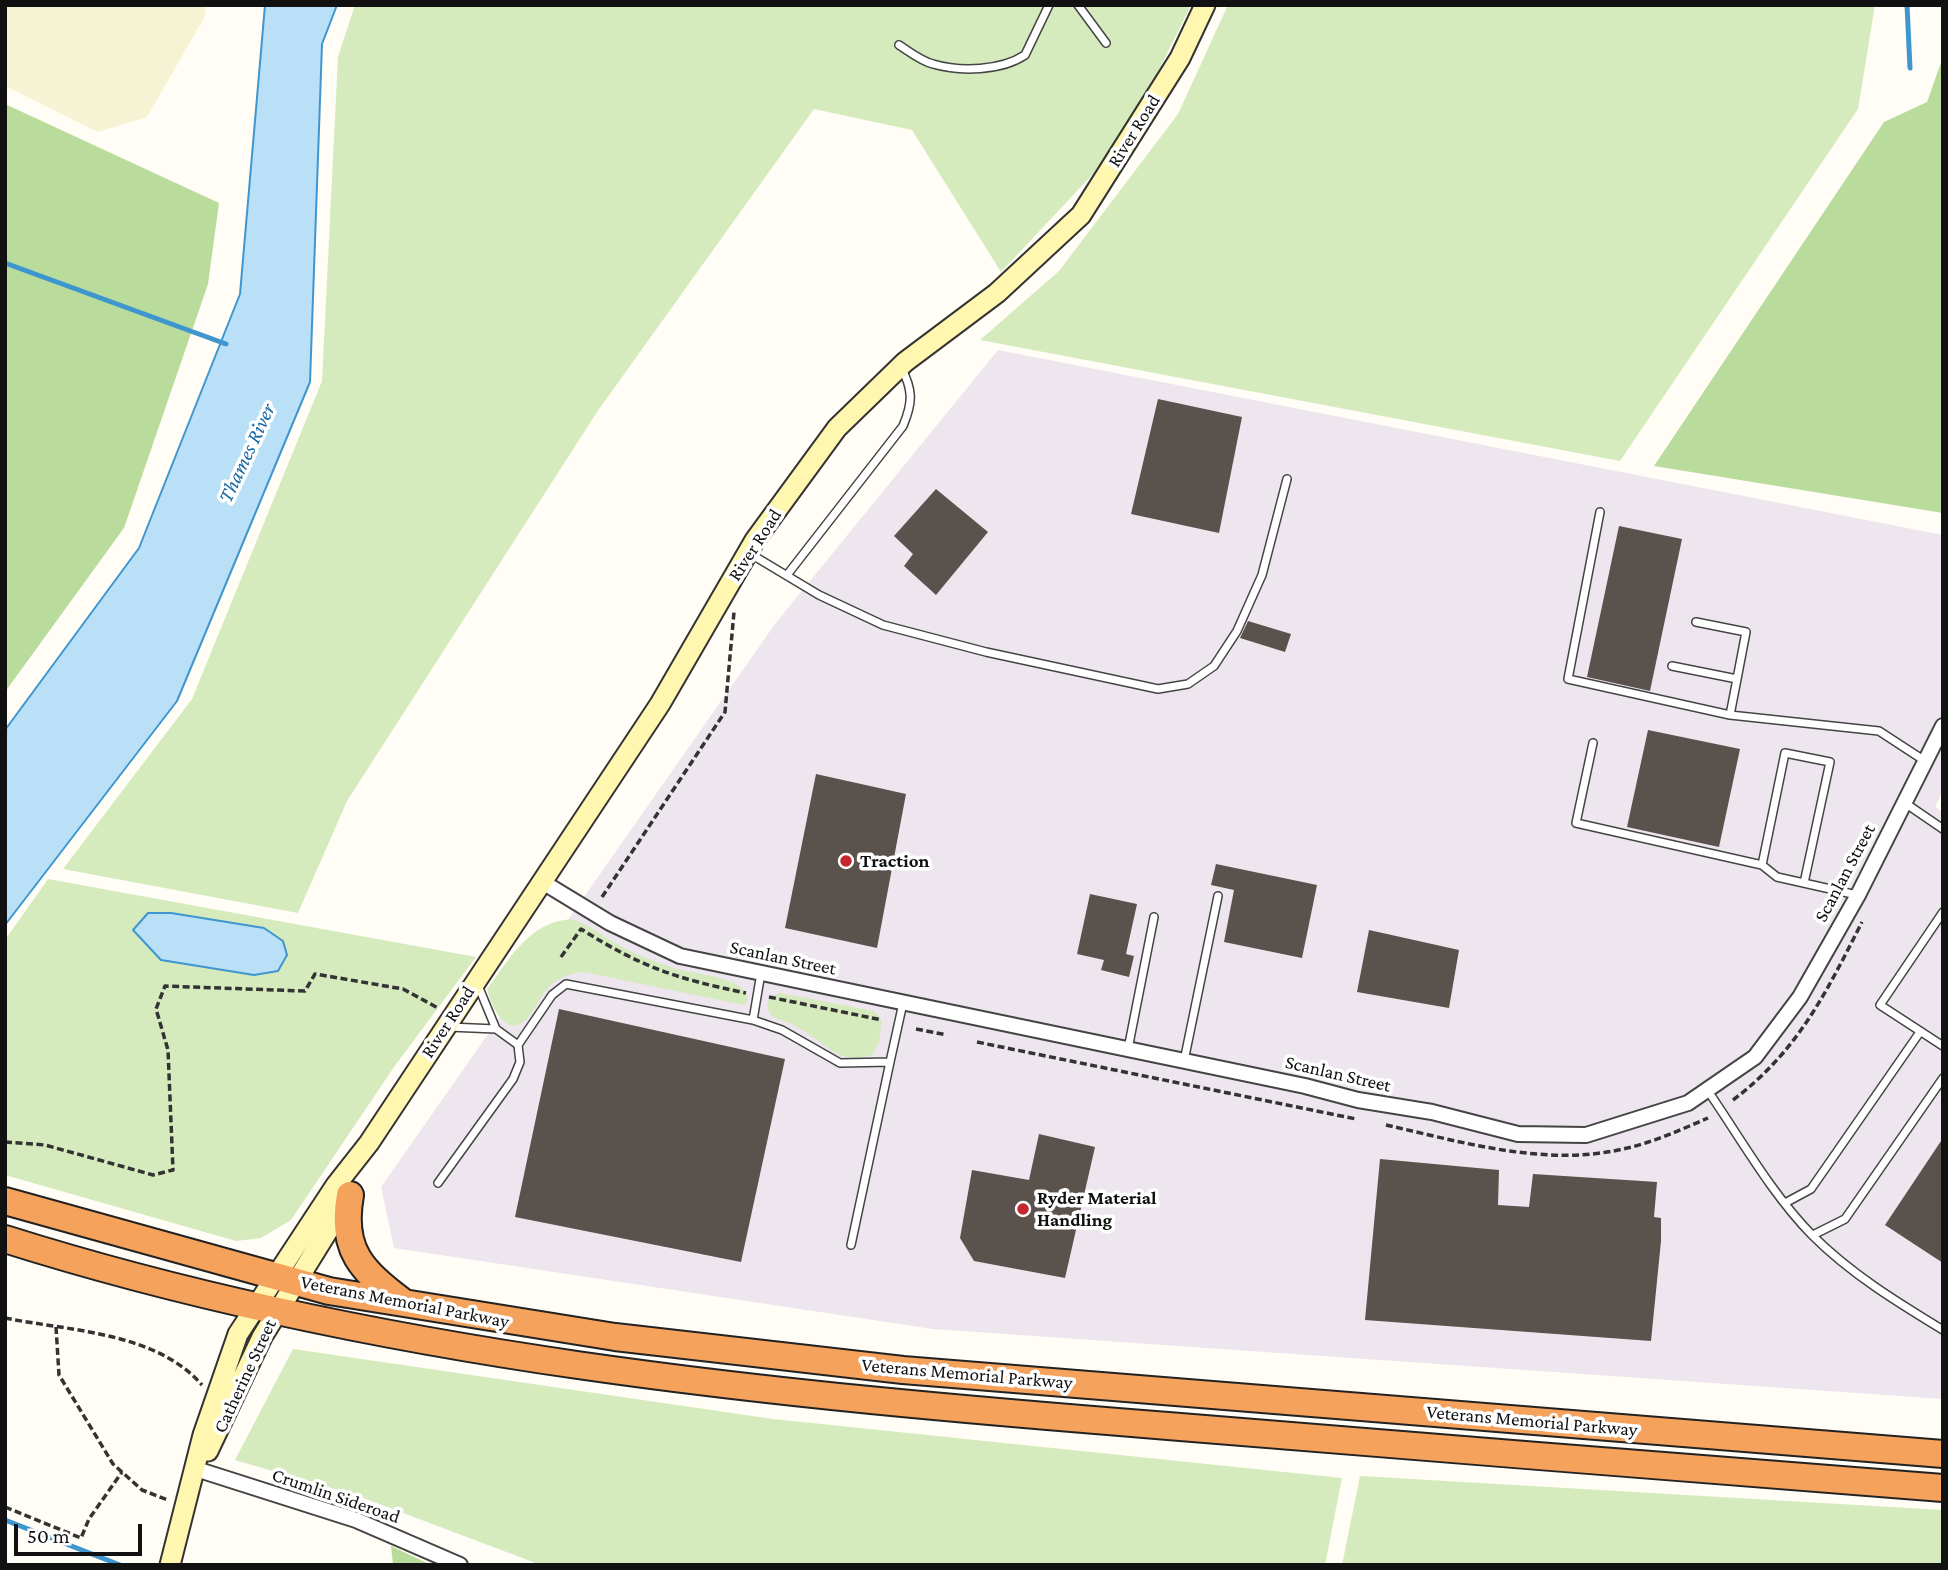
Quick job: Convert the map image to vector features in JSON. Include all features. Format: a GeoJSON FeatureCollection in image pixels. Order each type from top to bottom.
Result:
{"type":"FeatureCollection","features":[{"type":"Feature","properties":{"kind":"highway"},"geometry":{"type":"LineString","coordinates":[[350,1195],[346,1230],[354,1251],[368,1274],[407,1305]]}},
{"type":"Feature","properties":{"kind":"highway","name":"Veterans Memorial Parkway"},"geometry":{"type":"LineString","coordinates":[[5,1201],[284,1279],[407,1305],[615,1337],[903,1370],[1943,1454]]}},
{"type":"Feature","properties":{"kind":"highway","name":"Veterans Memorial Parkway"},"geometry":{"type":"LineString","coordinates":[[5,1239],[265,1309],[625,1374],[959,1409],[1943,1488]]}},
{"type":"Feature","properties":{"kind":"street","name":"River Road"},"geometry":{"type":"LineString","coordinates":[[265,1309],[336,1185],[369,1143],[660,704],[748,552],[837,428],[900,366],[997,293],[1081,215],[1180,58],[1205,5]]}},
{"type":"Feature","properties":{"kind":"street","name":"Scanlan Street"},"geometry":{"type":"LineString","coordinates":[[541,881],[644,942],[680,956],[1128,1049],[1358,1100],[1432,1112],[1518,1134],[1586,1135],[1642,1120],[1688,1103],[1755,1057],[1800,997],[1858,895],[1943,726]]}},
{"type":"Feature","properties":{"kind":"street","name":"River Road"},"geometry":{"type":"LineString","coordinates":[[284,1279],[350,1195],[369,1143]]}},
{"type":"Feature","properties":{"kind":"street","name":"Catherine Street"},"geometry":{"type":"LineString","coordinates":[[170,1565],[183,1507],[197,1469],[215,1399],[238,1334],[265,1309]]}},
{"type":"Feature","properties":{"kind":"street","name":"Catherine Street"},"geometry":{"type":"LineString","coordinates":[[197,1469],[215,1440],[265,1309]]}},
{"type":"Feature","properties":{"kind":"street","name":"Crumlin Sideroad"},"geometry":{"type":"LineString","coordinates":[[197,1469],[356,1520],[460,1565]]}},
{"type":"Feature","properties":{"kind":"lane"},"geometry":{"type":"LineString","coordinates":[[899,45],[932,64],[969,69],[1002,64],[1025,55],[1049,5]]}},
{"type":"Feature","properties":{"kind":"lane"},"geometry":{"type":"LineString","coordinates":[[1078,5],[1106,43]]}},
{"type":"Feature","properties":{"kind":"lane"},"geometry":{"type":"LineString","coordinates":[[787,575],[902,426],[912,404],[911,386],[900,366]]}},
{"type":"Feature","properties":{"kind":"lane"},"geometry":{"type":"LineString","coordinates":[[748,552],[819,595],[883,625],[986,652],[1158,689],[1188,684],[1214,666],[1237,631],[1262,575],[1287,479]]}},
{"type":"Feature","properties":{"kind":"lane"},"geometry":{"type":"LineString","coordinates":[[1600,512],[1567,679],[1730,715],[1879,731],[1926,761]]}},
{"type":"Feature","properties":{"kind":"lane"},"geometry":{"type":"LineString","coordinates":[[1696,622],[1746,632],[1730,715]]}},
{"type":"Feature","properties":{"kind":"lane"},"geometry":{"type":"LineString","coordinates":[[1672,666],[1737,679]]}},
{"type":"Feature","properties":{"kind":"lane"},"geometry":{"type":"LineString","coordinates":[[1593,743],[1576,823],[1762,865],[1777,877],[1858,895]]}},
{"type":"Feature","properties":{"kind":"lane"},"geometry":{"type":"LineString","coordinates":[[1762,865],[1786,753],[1830,762],[1804,883]]}},
{"type":"Feature","properties":{"kind":"lane"},"geometry":{"type":"LineString","coordinates":[[1904,803],[1943,829]]}},
{"type":"Feature","properties":{"kind":"lane"},"geometry":{"type":"LineString","coordinates":[[1184,1061],[1218,896]]}},
{"type":"Feature","properties":{"kind":"lane"},"geometry":{"type":"LineString","coordinates":[[1943,912],[1880,1005],[1943,1046]]}},
{"type":"Feature","properties":{"kind":"lane"},"geometry":{"type":"LineString","coordinates":[[1128,1049],[1154,917]]}},
{"type":"Feature","properties":{"kind":"lane"},"geometry":{"type":"LineString","coordinates":[[753,1020],[761,973]]}},
{"type":"Feature","properties":{"kind":"lane"},"geometry":{"type":"LineString","coordinates":[[476,980],[496,1029]]}},
{"type":"Feature","properties":{"kind":"lane"},"geometry":{"type":"LineString","coordinates":[[517,1045],[552,995],[566,984],[584,985],[753,1020],[782,1030],[841,1063],[890,1062]]}},
{"type":"Feature","properties":{"kind":"lane"},"geometry":{"type":"LineString","coordinates":[[851,1245],[903,1002]]}},
{"type":"Feature","properties":{"kind":"lane"},"geometry":{"type":"LineString","coordinates":[[438,1182],[513,1079],[520,1062],[517,1045],[496,1029],[448,1021]]}},
{"type":"Feature","properties":{"kind":"lane"},"geometry":{"type":"LineString","coordinates":[[1785,1203],[1811,1189],[1920,1032]]}},
{"type":"Feature","properties":{"kind":"lane"},"geometry":{"type":"LineString","coordinates":[[1813,1235],[1846,1219],[1943,1078]]}},
{"type":"Feature","properties":{"kind":"lane"},"geometry":{"type":"LineString","coordinates":[[1708,1091],[1785,1203],[1813,1235],[1873,1287],[1943,1330]]}},
{"type":"Feature","properties":{"kind":"path"},"geometry":{"type":"LineString","coordinates":[[602,897],[725,712],[735,606]]}},
{"type":"Feature","properties":{"kind":"path"},"geometry":{"type":"LineString","coordinates":[[561,957],[581,929],[620,954],[660,973],[748,993]]}},
{"type":"Feature","properties":{"kind":"path"},"geometry":{"type":"LineString","coordinates":[[5,1142],[45,1145],[153,1175],[173,1170],[168,1050],[156,1009],[165,986],[305,991],[315,974],[403,989],[448,1021]]}},
{"type":"Feature","properties":{"kind":"path"},"geometry":{"type":"LineString","coordinates":[[769,998],[882,1020]]}},
{"type":"Feature","properties":{"kind":"path"},"geometry":{"type":"LineString","coordinates":[[916,1029],[947,1035]]}},
{"type":"Feature","properties":{"kind":"path"},"geometry":{"type":"LineString","coordinates":[[977,1042],[1356,1119]]}},
{"type":"Feature","properties":{"kind":"path"},"geometry":{"type":"LineString","coordinates":[[5,1318],[117,1337],[187,1366],[215,1399]]}},
{"type":"Feature","properties":{"kind":"path"},"geometry":{"type":"LineString","coordinates":[[56,1327],[59,1375],[113,1464],[142,1490],[183,1507]]}},
{"type":"Feature","properties":{"kind":"path"},"geometry":{"type":"LineString","coordinates":[[5,1507],[81,1538],[89,1519],[122,1472]]}},
{"type":"Feature","properties":{"kind":"shaded area"},"geometry":{"type":"Polygon","coordinates":[[[5,5],[206,5],[204,18],[147,117],[98,132],[5,86],[5,5]]]}},
{"type":"Feature","properties":{"kind":"shaded area"},"geometry":{"type":"Polygon","coordinates":[[[998,350],[1943,535],[1943,791],[1935,807],[1943,812],[1943,1399],[933,1329],[394,1248],[381,1187],[775,624],[998,350]]]}},
{"type":"Feature","properties":{"kind":"green space"},"geometry":{"type":"Polygon","coordinates":[[[355,5],[1191,5],[1143,102],[1092,175],[1001,272],[912,130],[814,109],[597,412],[347,801],[298,913],[63,869],[192,699],[322,381],[338,57],[355,5]]]}},
{"type":"Feature","properties":{"kind":"green space"},"geometry":{"type":"Polygon","coordinates":[[[1228,5],[1875,5],[1858,109],[1620,461],[980,340],[1059,271],[1178,114],[1228,5]]]}},
{"type":"Feature","properties":{"kind":"green space"},"geometry":{"type":"Polygon","coordinates":[[[1943,57],[1943,513],[1654,466],[1884,122],[1927,102],[1943,57]]]}},
{"type":"Feature","properties":{"kind":"green space"},"geometry":{"type":"Polygon","coordinates":[[[5,104],[219,203],[208,284],[124,528],[5,692],[5,104]]]}},
{"type":"Feature","properties":{"kind":"green space"},"geometry":{"type":"Polygon","coordinates":[[[48,879],[476,957],[394,1067],[291,1220],[261,1238],[236,1241],[5,1175],[5,940],[48,879]]]}},
{"type":"Feature","properties":{"kind":"green space"},"geometry":{"type":"Polygon","coordinates":[[[572,919],[649,959],[674,968],[730,981],[746,993],[748,1001],[744,1005],[583,972],[556,981],[521,1023],[514,1026],[508,1024],[492,1005],[487,989],[522,943],[544,927],[572,919]]]}},
{"type":"Feature","properties":{"kind":"green space"},"geometry":{"type":"Polygon","coordinates":[[[780,993],[874,1011],[882,1020],[879,1042],[872,1055],[859,1058],[840,1055],[794,1025],[771,1016],[767,1007],[769,997],[780,993]]]}},
{"type":"Feature","properties":{"kind":"green space"},"geometry":{"type":"Polygon","coordinates":[[[293,1349],[773,1419],[1342,1478],[1325,1565],[541,1565],[358,1496],[235,1460],[293,1349]]]}},
{"type":"Feature","properties":{"kind":"green space"},"geometry":{"type":"Polygon","coordinates":[[[1360,1476],[1943,1510],[1943,1565],[1342,1565],[1360,1476]]]}},
{"type":"Feature","properties":{"kind":"green space"},"geometry":{"type":"Polygon","coordinates":[[[391,1546],[431,1565],[393,1565],[391,1546]]]}},
{"type":"Feature","properties":{"kind":"water","name":"Thames River"},"geometry":{"type":"Polygon","coordinates":[[[265,5],[337,5],[322,44],[310,382],[177,701],[5,925],[5,730],[139,548],[240,294],[265,5]]]}},
{"type":"Feature","properties":{"kind":"water"},"geometry":{"type":"Polygon","coordinates":[[[148,913],[171,913],[264,928],[283,941],[287,955],[278,971],[254,975],[161,960],[133,930],[148,913]]]}},
{"type":"Feature","properties":{"kind":"building"},"geometry":{"type":"Polygon","coordinates":[[[1158,399],[1242,417],[1219,533],[1131,514],[1158,399]]]}},
{"type":"Feature","properties":{"kind":"building"},"geometry":{"type":"Polygon","coordinates":[[[936,489],[988,532],[936,595],[904,566],[913,554],[894,536],[936,489]]]}},
{"type":"Feature","properties":{"kind":"building"},"geometry":{"type":"Polygon","coordinates":[[[1619,526],[1682,539],[1650,691],[1587,677],[1619,526]]]}},
{"type":"Feature","properties":{"kind":"building"},"geometry":{"type":"Polygon","coordinates":[[[1248,621],[1291,634],[1285,652],[1240,638],[1248,621]]]}},
{"type":"Feature","properties":{"kind":"building"},"geometry":{"type":"Polygon","coordinates":[[[1648,730],[1740,749],[1719,847],[1627,827],[1648,730]]]}},
{"type":"Feature","properties":{"kind":"building","name":"Traction"},"geometry":{"type":"Polygon","coordinates":[[[816,774],[906,794],[877,948],[785,928],[816,774]]]}},
{"type":"Feature","properties":{"kind":"building"},"geometry":{"type":"Polygon","coordinates":[[[1216,864],[1317,885],[1302,958],[1224,942],[1234,890],[1211,885],[1216,864]]]}},
{"type":"Feature","properties":{"kind":"building"},"geometry":{"type":"Polygon","coordinates":[[[1090,894],[1137,904],[1126,954],[1134,956],[1129,977],[1101,970],[1104,960],[1077,954],[1090,894]]]}},
{"type":"Feature","properties":{"kind":"building"},"geometry":{"type":"Polygon","coordinates":[[[1369,930],[1459,950],[1449,1008],[1357,992],[1369,930]]]}},
{"type":"Feature","properties":{"kind":"building"},"geometry":{"type":"Polygon","coordinates":[[[559,1009],[785,1059],[741,1262],[515,1217],[559,1009]]]}},
{"type":"Feature","properties":{"kind":"building","name":"Ryder Material Handling"},"geometry":{"type":"Polygon","coordinates":[[[1039,1134],[1095,1147],[1065,1278],[974,1261],[960,1238],[972,1170],[1029,1180],[1039,1134]]]}},
{"type":"Feature","properties":{"kind":"building"},"geometry":{"type":"Polygon","coordinates":[[[1943,1138],[1943,1263],[1885,1225],[1943,1138]]]}},
{"type":"Feature","properties":{"kind":"building"},"geometry":{"type":"Polygon","coordinates":[[[1380,1159],[1499,1170],[1498,1205],[1529,1207],[1533,1174],[1657,1182],[1654,1217],[1661,1218],[1661,1241],[1651,1341],[1365,1320],[1380,1159]]]}},
{"type":"Feature","properties":{"kind":"waterway"},"geometry":{"type":"LineString","coordinates":[[1907,5],[1910,68]]}},
{"type":"Feature","properties":{"kind":"waterway"},"geometry":{"type":"LineString","coordinates":[[5,263],[226,344]]}},
{"type":"Feature","properties":{"kind":"waterway"},"geometry":{"type":"LineString","coordinates":[[5,1520],[120,1565]]}},
{"type":"Feature","properties":{"kind":"place","name":"Traction"},"geometry":{"type":"Point","coordinates":[846,861]}},
{"type":"Feature","properties":{"kind":"place","name":"Ryder Material Handling"},"geometry":{"type":"Point","coordinates":[1023,1209]}}]}
